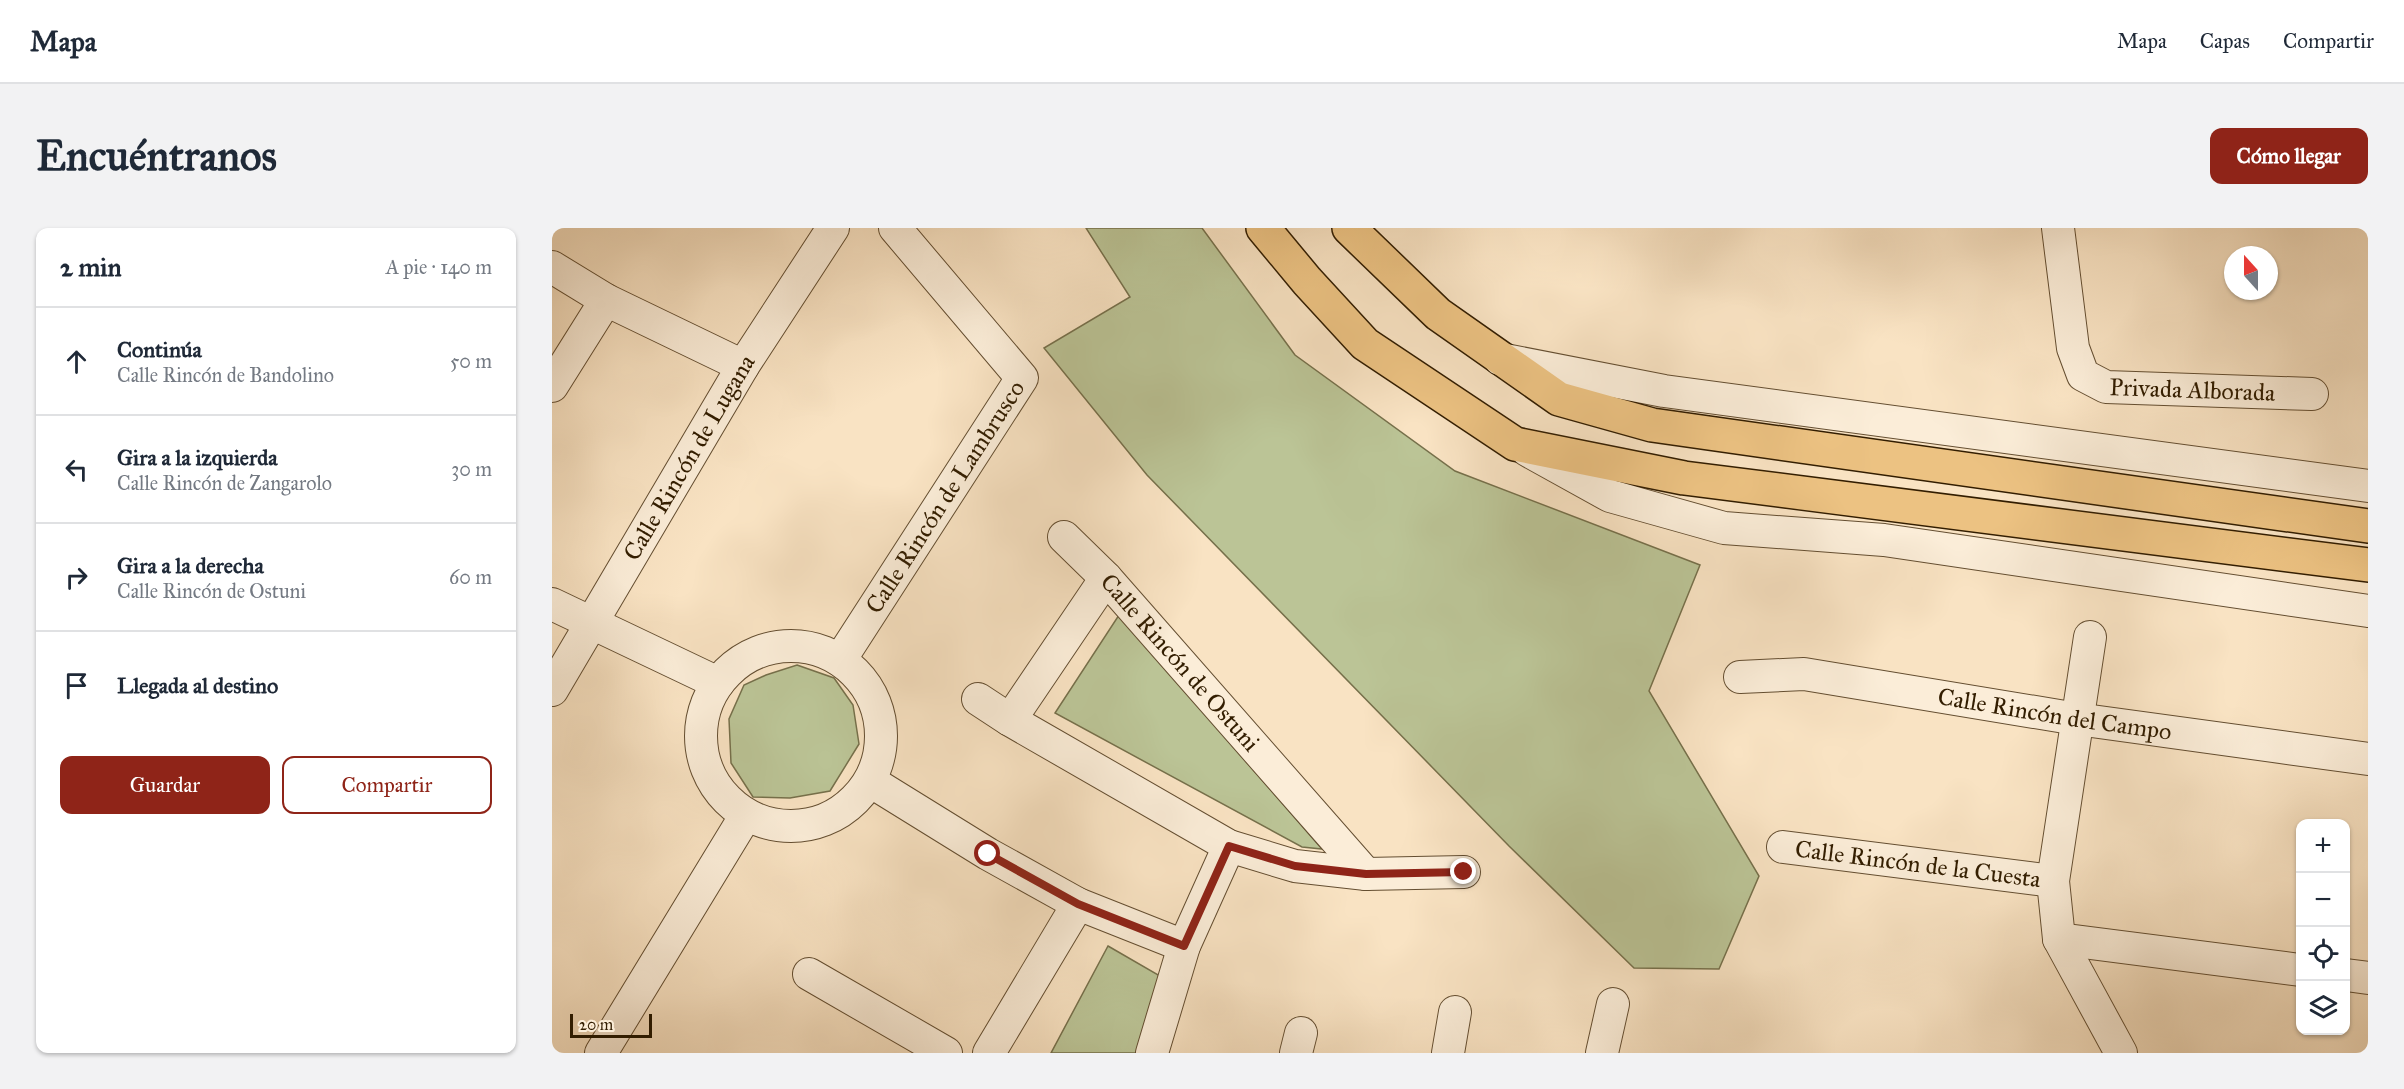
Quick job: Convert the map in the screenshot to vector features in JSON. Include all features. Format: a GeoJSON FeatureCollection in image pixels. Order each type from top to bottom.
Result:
{"type":"FeatureCollection","features":[{"type":"Feature","properties":{"kind":"main road"},"geometry":{"type":"LineString","coordinates":[[1263,228],[1307,281],[1365,344],[1515,444],[1684,478],[2368,565]]}},
{"type":"Feature","properties":{"kind":"main road"},"geometry":{"type":"LineString","coordinates":[[1349,228],[1438,314],[1559,399],[1652,425],[2368,526]]}},
{"type":"Feature","properties":{"kind":"street","name":"Calle Rincón de Lugana"},"geometry":{"type":"LineString","coordinates":[[552,690],[743,366],[833,228]]}},
{"type":"Feature","properties":{"kind":"street","name":"Calle Rincón de Lambrusco"},"geometry":{"type":"LineString","coordinates":[[840,660],[1022,378],[895,228]]}},
{"type":"Feature","properties":{"kind":"street","name":"Privada Alborada"},"geometry":{"type":"LineString","coordinates":[[2058,228],[2073,348],[2083,375],[2106,387],[2312,394]]}},
{"type":"Feature","properties":{"kind":"street"},"geometry":{"type":"LineString","coordinates":[[552,267],[606,300],[743,366]]}},
{"type":"Feature","properties":{"kind":"street"},"geometry":{"type":"LineString","coordinates":[[552,386],[606,300]]}},
{"type":"Feature","properties":{"kind":"street"},"geometry":{"type":"LineString","coordinates":[[1500,359],[1664,391],[2368,486]]}},
{"type":"Feature","properties":{"kind":"street"},"geometry":{"type":"LineString","coordinates":[[1515,444],[1610,496],[1724,528],[1884,540],[2368,611]]}},
{"type":"Feature","properties":{"kind":"street"},"geometry":{"type":"LineString","coordinates":[[1064,537],[1106,578]]}},
{"type":"Feature","properties":{"kind":"street","name":"Calle Rincón de Ostuni"},"geometry":{"type":"LineString","coordinates":[[1010,720],[1106,578],[1366,874]]}},
{"type":"Feature","properties":{"kind":"street"},"geometry":{"type":"LineString","coordinates":[[552,604],[718,682]]}},
{"type":"Feature","properties":{"kind":"street"},"geometry":{"type":"LineString","coordinates":[[2090,637],[2054,881],[2059,939],[2121,1053]]}},
{"type":"Feature","properties":{"kind":"street"},"geometry":{"type":"LineString","coordinates":[[788,646],[815,649],[840,660],[861,678],[875,702],[881,728],[879,755],[870,781],[852,803],[828,818],[801,826],[772,825],[746,815],[722,795],[706,770],[700,740],[704,710],[718,682],[737,664],[770,649],[788,646]]}},
{"type":"Feature","properties":{"kind":"street","name":"Calle Rincón del Campo"},"geometry":{"type":"LineString","coordinates":[[1740,677],[1804,674],[2077,719],[2368,759]]}},
{"type":"Feature","properties":{"kind":"street"},"geometry":{"type":"LineString","coordinates":[[978,699],[1010,720],[1229,846],[1295,866],[1366,874],[1464,872]]}},
{"type":"Feature","properties":{"kind":"street"},"geometry":{"type":"LineString","coordinates":[[870,781],[988,854],[1078,904],[1184,946]]}},
{"type":"Feature","properties":{"kind":"street"},"geometry":{"type":"LineString","coordinates":[[601,1053],[746,815]]}},
{"type":"Feature","properties":{"kind":"street"},"geometry":{"type":"LineString","coordinates":[[1152,1053],[1184,946],[1229,846]]}},
{"type":"Feature","properties":{"kind":"street","name":"Calle Rincón de la Cuesta"},"geometry":{"type":"LineString","coordinates":[[1783,847],[2054,881]]}},
{"type":"Feature","properties":{"kind":"street"},"geometry":{"type":"LineString","coordinates":[[989,1053],[1078,904]]}},
{"type":"Feature","properties":{"kind":"street"},"geometry":{"type":"LineString","coordinates":[[2059,939],[2296,969]]}},
{"type":"Feature","properties":{"kind":"street"},"geometry":{"type":"LineString","coordinates":[[809,974],[946,1053]]}},
{"type":"Feature","properties":{"kind":"street"},"geometry":{"type":"LineString","coordinates":[[2350,976],[2368,978]]}},
{"type":"Feature","properties":{"kind":"street"},"geometry":{"type":"LineString","coordinates":[[1602,1053],[1613,1004]]}},
{"type":"Feature","properties":{"kind":"street"},"geometry":{"type":"LineString","coordinates":[[1448,1053],[1455,1012]]}},
{"type":"Feature","properties":{"kind":"green space"},"geometry":{"type":"Polygon","coordinates":[[[1086,228],[1202,228],[1295,355],[1455,471],[1700,565],[1649,691],[1759,876],[1719,969],[1634,968],[1509,846],[1147,475],[1044,348],[1130,297],[1086,228]]]}},
{"type":"Feature","properties":{"kind":"green space"},"geometry":{"type":"Polygon","coordinates":[[[1119,615],[1322,849],[1302,847],[1055,713],[1119,615]]]}},
{"type":"Feature","properties":{"kind":"green space"},"geometry":{"type":"Polygon","coordinates":[[[797,665],[834,678],[853,705],[859,744],[830,791],[790,798],[753,797],[731,763],[729,719],[744,685],[797,665]]]}},
{"type":"Feature","properties":{"kind":"green space"},"geometry":{"type":"Polygon","coordinates":[[[1108,946],[1167,980],[1147,1053],[1051,1053],[1108,946]]]}},
{"type":"Feature","properties":{"kind":"route"},"geometry":{"type":"LineString","coordinates":[[988,854],[1078,904],[1184,946],[1229,846],[1295,866],[1366,874],[1464,872]]}}]}
